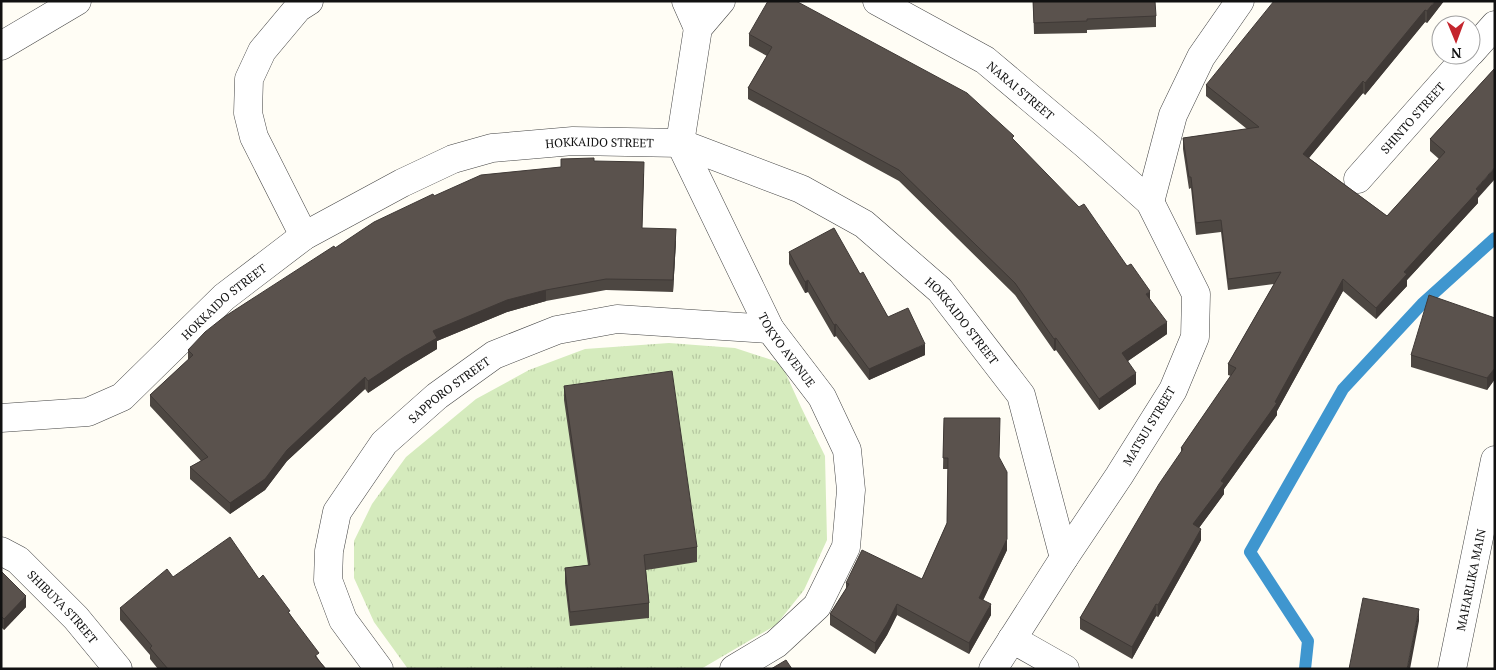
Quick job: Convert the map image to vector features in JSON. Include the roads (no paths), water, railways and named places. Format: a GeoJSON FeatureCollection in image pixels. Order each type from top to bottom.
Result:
{"type":"FeatureCollection","features":[{"type":"Feature","properties":{"kind":"street"},"geometry":{"type":"LineString","coordinates":[[1,46],[77,1]]}},
{"type":"Feature","properties":{"kind":"street"},"geometry":{"type":"LineString","coordinates":[[304,236],[254,137],[248,113],[249,79],[262,51],[298,8],[309,1]]}},
{"type":"Feature","properties":{"kind":"street"},"geometry":{"type":"LineString","coordinates":[[686,1],[698,28]]}},
{"type":"Feature","properties":{"kind":"street"},"geometry":{"type":"LineString","coordinates":[[680,143],[698,28],[721,1]]}},
{"type":"Feature","properties":{"kind":"street","name":"NARAI STREET"},"geometry":{"type":"LineString","coordinates":[[877,1],[985,60],[1150,202]]}},
{"type":"Feature","properties":{"kind":"street"},"geometry":{"type":"LineString","coordinates":[[1150,202],[1173,115],[1201,57],[1240,1]]}},
{"type":"Feature","properties":{"kind":"street"},"geometry":{"type":"LineString","coordinates":[[1481,41],[1495,25]]}},
{"type":"Feature","properties":{"kind":"street","name":"SHINTO STREET"},"geometry":{"type":"LineString","coordinates":[[1358,179],[1459,65]]}},
{"type":"Feature","properties":{"kind":"street","name":"HOKKAIDO STREET"},"geometry":{"type":"LineString","coordinates":[[1,418],[88,412],[122,396],[224,297],[304,236],[402,183],[453,159],[492,148],[573,141],[680,143],[801,189],[864,224],[940,290],[1021,394],[1064,558]]}},
{"type":"Feature","properties":{"kind":"street","name":"TOKYO AVENUE"},"geometry":{"type":"LineString","coordinates":[[680,143],[770,328],[822,397],[847,450],[851,490],[846,546],[817,606],[776,644],[734,669]]}},
{"type":"Feature","properties":{"kind":"street","name":"MATSUI STREET"},"geometry":{"type":"LineString","coordinates":[[993,669],[1173,390],[1194,337],[1196,294],[1150,202]]}},
{"type":"Feature","properties":{"kind":"street","name":"SAPPORO STREET"},"geometry":{"type":"LineString","coordinates":[[379,669],[343,620],[328,580],[329,551],[337,512],[384,443],[437,396],[494,355],[557,330],[617,319],[770,328]]}},
{"type":"Feature","properties":{"kind":"street","name":"MAHARLIKA MAIN"},"geometry":{"type":"LineString","coordinates":[[1452,669],[1495,460]]}},
{"type":"Feature","properties":{"kind":"street","name":"SHIBUYA STREET"},"geometry":{"type":"LineString","coordinates":[[1,551],[18,560],[76,618],[118,669]]}},
{"type":"Feature","properties":{"kind":"street"},"geometry":{"type":"LineString","coordinates":[[1012,639],[1065,669]]}},
{"type":"Feature","properties":{"kind":"waterway"},"geometry":{"type":"LineString","coordinates":[[1305,669],[1308,641],[1250,552],[1343,389],[1422,304],[1495,238]]}}]}
